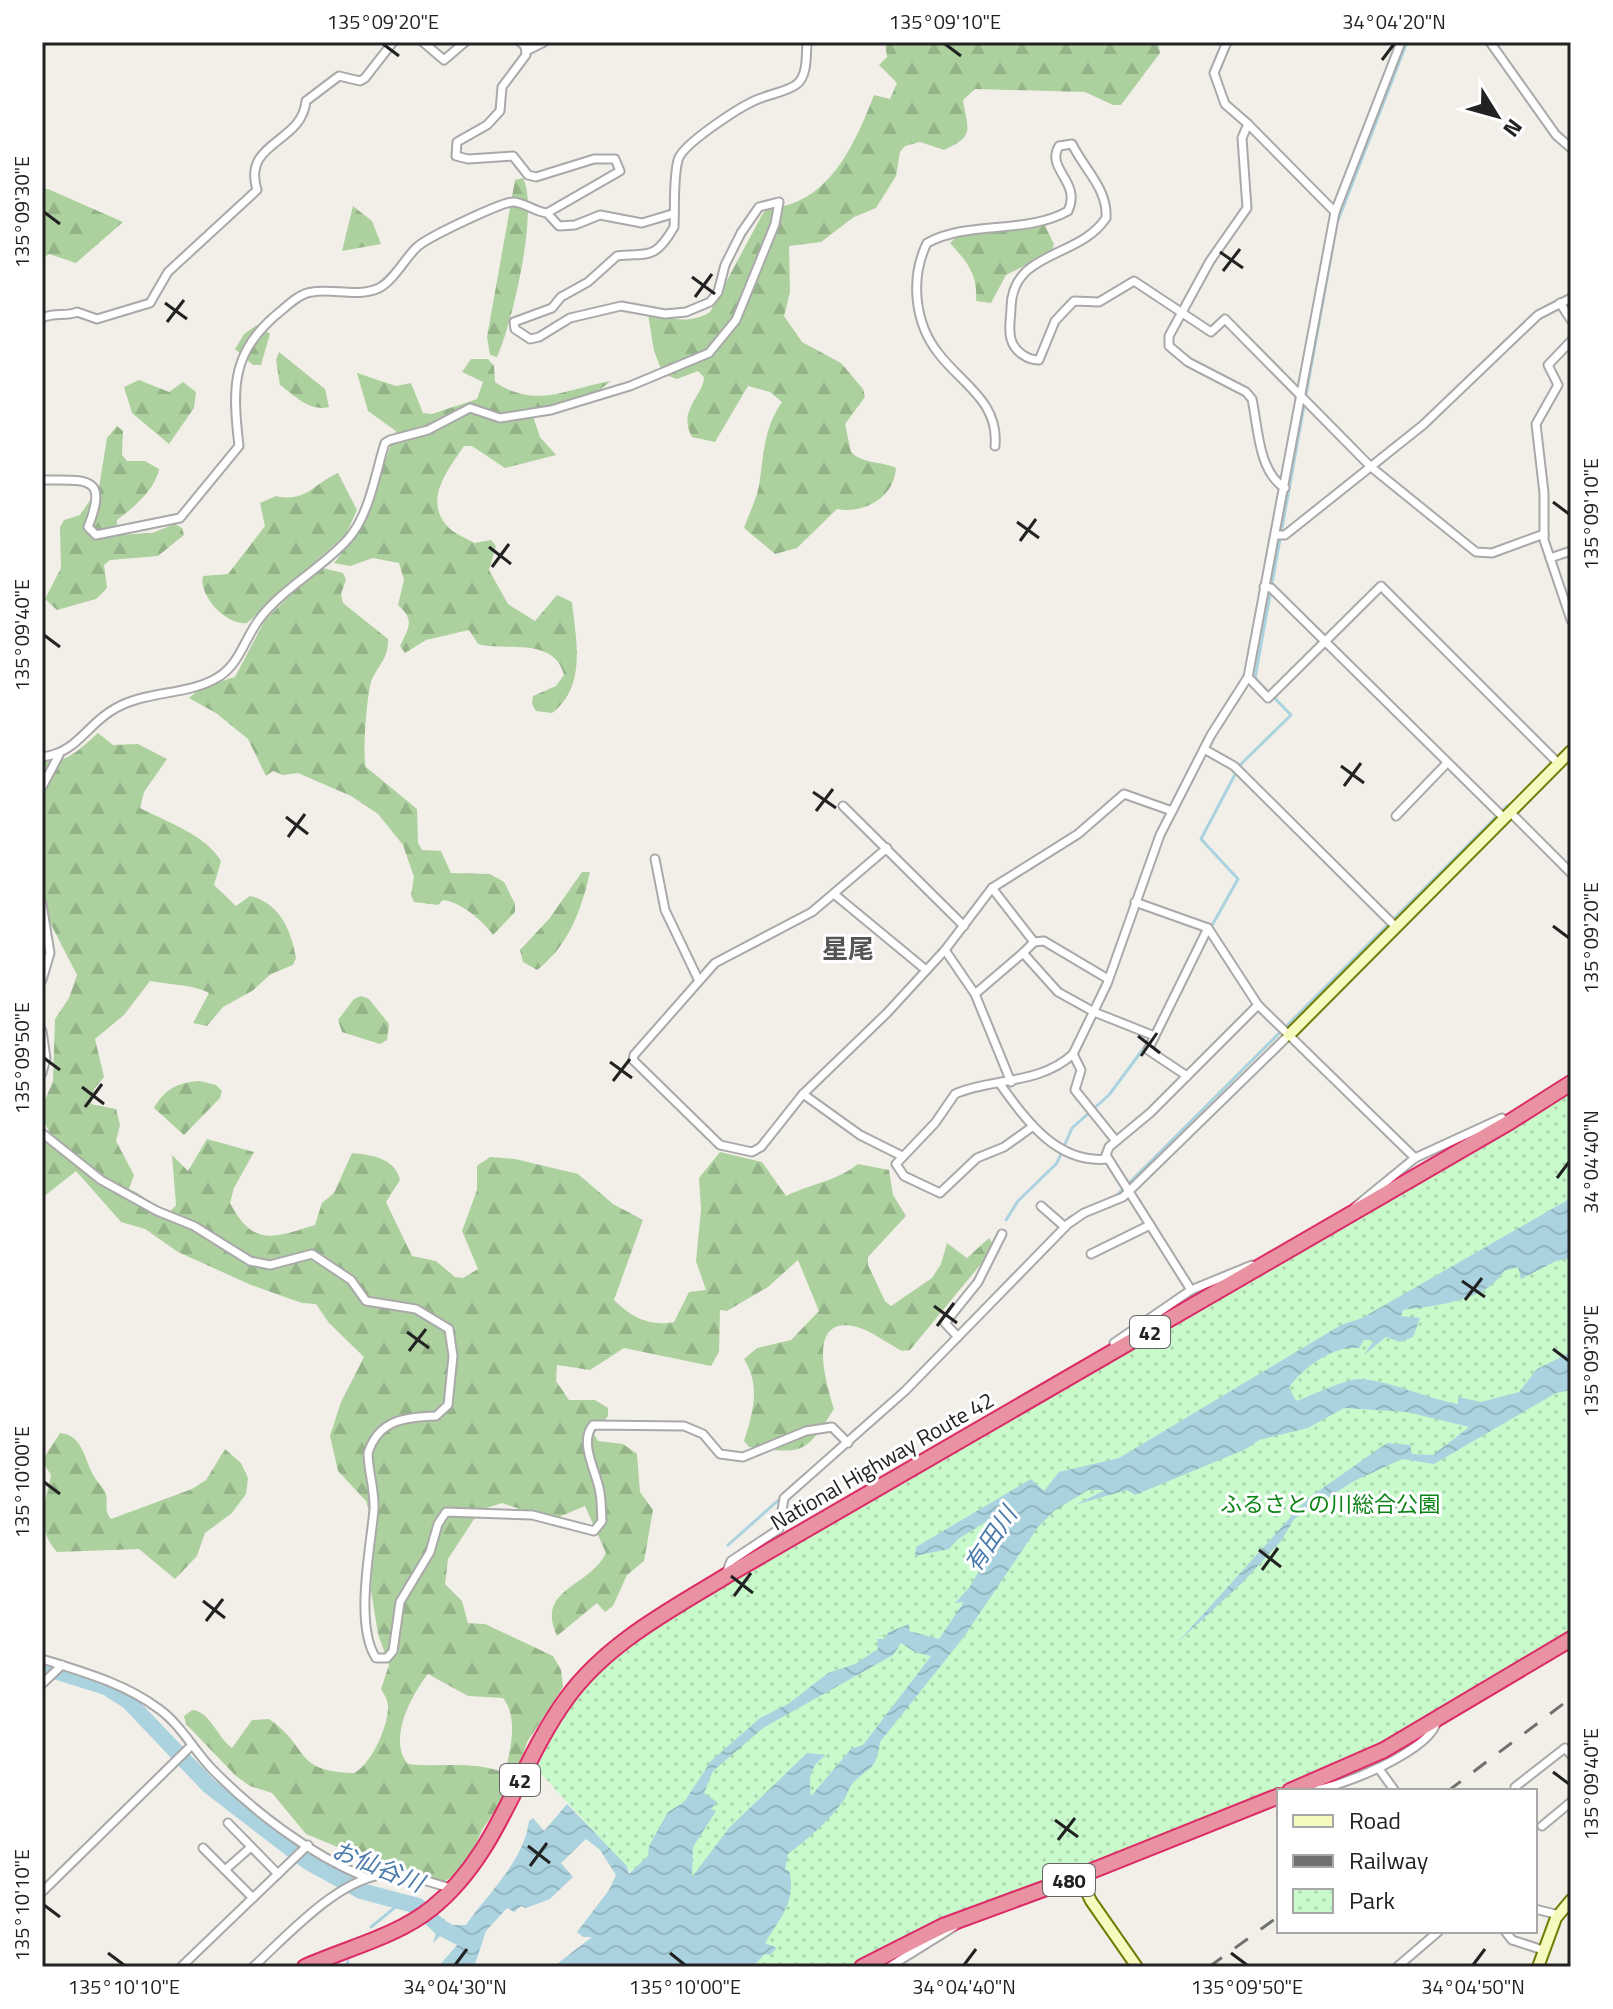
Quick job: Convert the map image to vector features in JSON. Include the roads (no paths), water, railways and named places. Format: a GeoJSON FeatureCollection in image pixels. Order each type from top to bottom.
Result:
{"type":"FeatureCollection","features":[{"type":"Feature","properties":{"kind":"highway","name":"National Highway Route 42"},"geometry":{"type":"LineString","coordinates":[[305,1967],[405,1925],[453,1888],[494,1834],[537,1745],[576,1687],[614,1648],[726,1576],[1268,1264],[1571,1083]]}},
{"type":"Feature","properties":{"kind":"highway"},"geometry":{"type":"LineString","coordinates":[[1295,1789],[1384,1750],[1571,1639]]}},
{"type":"Feature","properties":{"kind":"highway","name":"480"},"geometry":{"type":"LineString","coordinates":[[862,1967],[960,1920],[1277,1797]]}},
{"type":"Feature","properties":{"kind":"street"},"geometry":{"type":"LineString","coordinates":[[42,318],[55,312],[69,315],[77,312],[97,319],[150,303],[168,272],[257,190],[252,174],[256,162],[298,124],[305,114],[306,101],[339,76],[360,81],[365,78],[393,42]]}},
{"type":"Feature","properties":{"kind":"street"},"geometry":{"type":"LineString","coordinates":[[423,42],[444,60],[465,42]]}},
{"type":"Feature","properties":{"kind":"street"},"geometry":{"type":"LineString","coordinates":[[520,42],[526,51]]}},
{"type":"Feature","properties":{"kind":"street"},"geometry":{"type":"LineString","coordinates":[[42,480],[77,480],[96,490],[99,499],[88,527],[96,535],[180,518],[239,446],[235,408],[238,375],[250,339],[269,320],[310,292],[346,294],[382,286],[422,241],[501,204],[516,202],[534,212],[547,213],[620,171],[618,161],[594,159],[536,177],[528,175],[513,156],[468,159],[456,156],[454,147],[500,111],[502,87],[526,51],[544,42]]}},
{"type":"Feature","properties":{"kind":"street"},"geometry":{"type":"LineString","coordinates":[[42,757],[59,755],[73,747],[111,710],[130,700],[213,681],[233,667],[264,613],[349,538],[374,484],[385,443],[428,430],[470,408],[500,418],[561,408],[630,386],[709,353],[736,320],[775,224],[779,202],[759,207],[735,244],[718,292],[710,302],[686,312],[665,314],[621,306],[570,318],[539,337],[530,339],[515,329],[514,322],[519,317],[552,308],[561,297],[588,282],[617,256],[641,258],[653,252],[674,227],[672,214],[677,194],[678,157],[690,143],[754,100],[796,85],[803,76],[807,42]]}},
{"type":"Feature","properties":{"kind":"street"},"geometry":{"type":"LineString","coordinates":[[1227,42],[1214,73],[1225,104],[1335,212]]}},
{"type":"Feature","properties":{"kind":"street"},"geometry":{"type":"LineString","coordinates":[[1032,1127],[1004,1147],[968,1164],[949,1188],[940,1193],[901,1173],[896,1164],[935,1123],[955,1094],[1011,1082],[1063,1062],[1073,1054],[1108,979],[1172,811],[1204,749],[1248,677],[1335,212],[1401,42]]}},
{"type":"Feature","properties":{"kind":"street"},"geometry":{"type":"LineString","coordinates":[[1490,42],[1556,135],[1571,148]]}},
{"type":"Feature","properties":{"kind":"street"},"geometry":{"type":"LineString","coordinates":[[1248,124],[1242,136],[1247,208],[1210,261],[1169,336],[1169,346],[1188,362],[1246,392],[1252,399],[1265,460],[1270,473],[1285,488]]}},
{"type":"Feature","properties":{"kind":"street"},"geometry":{"type":"LineString","coordinates":[[995,446],[997,427],[982,399],[937,353],[921,316],[914,289],[916,272],[927,243],[946,233],[1040,221],[1068,211],[1072,189],[1056,163],[1059,146],[1072,144],[1085,170],[1104,193],[1106,218],[1092,236],[1029,268],[1013,285],[1010,336],[1014,347],[1033,360],[1039,360],[1055,321],[1067,306],[1074,301],[1099,302],[1134,281],[1162,298],[1181,316],[1211,332],[1225,319],[1371,467],[1478,553],[1492,553],[1544,534]]}},
{"type":"Feature","properties":{"kind":"street"},"geometry":{"type":"LineString","coordinates":[[547,213],[559,226],[575,225],[600,215],[642,223],[672,214]]}},
{"type":"Feature","properties":{"kind":"street"},"geometry":{"type":"LineString","coordinates":[[1276,535],[1285,535],[1423,425],[1538,315],[1571,298]]}},
{"type":"Feature","properties":{"kind":"street"},"geometry":{"type":"LineString","coordinates":[[1560,303],[1571,320]]}},
{"type":"Feature","properties":{"kind":"street"},"geometry":{"type":"LineString","coordinates":[[1571,341],[1548,365],[1558,385],[1536,420],[1544,493],[1544,534],[1571,620]]}},
{"type":"Feature","properties":{"kind":"street"},"geometry":{"type":"LineString","coordinates":[[1550,558],[1571,551]]}},
{"type":"Feature","properties":{"kind":"street"},"geometry":{"type":"LineString","coordinates":[[1248,677],[1268,698],[1381,586],[1559,764]]}},
{"type":"Feature","properties":{"kind":"street"},"geometry":{"type":"LineString","coordinates":[[1264,587],[1271,588],[1447,763],[1571,873]]}},
{"type":"Feature","properties":{"kind":"street"},"geometry":{"type":"LineString","coordinates":[[1204,749],[1234,766],[1396,927]]}},
{"type":"Feature","properties":{"kind":"street"},"geometry":{"type":"LineString","coordinates":[[726,1576],[731,1561],[779,1529],[784,1498],[848,1443],[958,1337],[1065,1227],[1084,1213],[1110,1204],[1128,1192],[1571,751]]}},
{"type":"Feature","properties":{"kind":"street"},"geometry":{"type":"LineString","coordinates":[[42,787],[59,755]]}},
{"type":"Feature","properties":{"kind":"street"},"geometry":{"type":"LineString","coordinates":[[1396,816],[1447,763]]}},
{"type":"Feature","properties":{"kind":"street"},"geometry":{"type":"LineString","coordinates":[[887,848],[798,921],[715,963],[634,1055],[636,1066],[720,1145],[746,1151],[761,1147],[803,1094],[945,950],[992,888],[1078,834],[1124,794],[1172,811]]}},
{"type":"Feature","properties":{"kind":"street"},"geometry":{"type":"LineString","coordinates":[[843,806],[964,926]]}},
{"type":"Feature","properties":{"kind":"street"},"geometry":{"type":"LineString","coordinates":[[655,859],[665,910],[698,979]]}},
{"type":"Feature","properties":{"kind":"street"},"geometry":{"type":"LineString","coordinates":[[992,888],[1034,942]]}},
{"type":"Feature","properties":{"kind":"street"},"geometry":{"type":"LineString","coordinates":[[834,894],[926,970]]}},
{"type":"Feature","properties":{"kind":"street"},"geometry":{"type":"LineString","coordinates":[[1135,902],[1208,928],[1258,1005],[1415,1158]]}},
{"type":"Feature","properties":{"kind":"street"},"geometry":{"type":"LineString","coordinates":[[42,904],[50,953],[42,980]]}},
{"type":"Feature","properties":{"kind":"street"},"geometry":{"type":"LineString","coordinates":[[1152,1035],[1208,928]]}},
{"type":"Feature","properties":{"kind":"street"},"geometry":{"type":"LineString","coordinates":[[975,994],[1034,942],[1044,941],[1108,979]]}},
{"type":"Feature","properties":{"kind":"street"},"geometry":{"type":"LineString","coordinates":[[945,950],[975,994],[1011,1082]]}},
{"type":"Feature","properties":{"kind":"street"},"geometry":{"type":"LineString","coordinates":[[1023,953],[1058,992],[1094,1012],[1152,1035],[1155,1038],[1148,1052],[1187,1076]]}},
{"type":"Feature","properties":{"kind":"street"},"geometry":{"type":"LineString","coordinates":[[1191,1290],[1107,1159],[1107,1151],[1258,1005]]}},
{"type":"Feature","properties":{"kind":"street"},"geometry":{"type":"LineString","coordinates":[[42,1031],[46,1058],[42,1073]]}},
{"type":"Feature","properties":{"kind":"street"},"geometry":{"type":"LineString","coordinates":[[1073,1054],[1081,1070],[1075,1090],[1116,1141]]}},
{"type":"Feature","properties":{"kind":"street"},"geometry":{"type":"LineString","coordinates":[[1000,1084],[1032,1127],[1050,1142],[1077,1155],[1107,1159]]}},
{"type":"Feature","properties":{"kind":"street"},"geometry":{"type":"LineString","coordinates":[[803,1094],[860,1135],[902,1156]]}},
{"type":"Feature","properties":{"kind":"street"},"geometry":{"type":"LineString","coordinates":[[1355,1213],[1358,1202],[1415,1158],[1502,1118],[1508,1123]]}},
{"type":"Feature","properties":{"kind":"street"},"geometry":{"type":"LineString","coordinates":[[42,1133],[101,1180],[157,1211],[194,1226],[250,1261],[270,1265],[312,1254],[351,1280],[366,1301],[416,1309],[449,1329],[453,1356],[448,1405],[436,1416],[401,1417],[383,1430],[368,1453],[374,1505],[367,1560],[367,1625],[376,1658],[387,1658],[393,1651],[400,1602],[430,1552],[438,1524],[446,1512],[532,1515],[594,1531],[602,1521],[600,1491],[586,1442],[593,1425],[684,1426],[703,1434],[720,1454],[734,1457],[743,1457],[806,1431],[832,1427],[848,1443]]}},
{"type":"Feature","properties":{"kind":"street"},"geometry":{"type":"LineString","coordinates":[[1041,1206],[1065,1227]]}},
{"type":"Feature","properties":{"kind":"street"},"geometry":{"type":"LineString","coordinates":[[1091,1254],[1150,1225]]}},
{"type":"Feature","properties":{"kind":"street"},"geometry":{"type":"LineString","coordinates":[[958,1337],[945,1323],[978,1282],[1002,1234]]}},
{"type":"Feature","properties":{"kind":"street"},"geometry":{"type":"LineString","coordinates":[[1098,1362],[1107,1348],[1191,1290],[1256,1263],[1268,1264]]}},
{"type":"Feature","properties":{"kind":"street"},"geometry":{"type":"LineString","coordinates":[[42,1659],[97,1676],[146,1700],[165,1713],[191,1746],[237,1792],[308,1845],[365,1877]]}},
{"type":"Feature","properties":{"kind":"street"},"geometry":{"type":"LineString","coordinates":[[42,1684],[62,1665]]}},
{"type":"Feature","properties":{"kind":"street"},"geometry":{"type":"LineString","coordinates":[[1322,1789],[1379,1769],[1428,1736],[1437,1720]]}},
{"type":"Feature","properties":{"kind":"street"},"geometry":{"type":"LineString","coordinates":[[42,1892],[191,1746]]}},
{"type":"Feature","properties":{"kind":"street"},"geometry":{"type":"LineString","coordinates":[[1515,1787],[1565,1748],[1571,1755]]}},
{"type":"Feature","properties":{"kind":"street"},"geometry":{"type":"LineString","coordinates":[[1379,1769],[1394,1789]]}},
{"type":"Feature","properties":{"kind":"street"},"geometry":{"type":"LineString","coordinates":[[1306,1785],[1310,1789]]}},
{"type":"Feature","properties":{"kind":"street"},"geometry":{"type":"LineString","coordinates":[[1542,1826],[1571,1802]]}},
{"type":"Feature","properties":{"kind":"street"},"geometry":{"type":"LineString","coordinates":[[228,1823],[278,1874]]}},
{"type":"Feature","properties":{"kind":"street"},"geometry":{"type":"LineString","coordinates":[[181,1967],[308,1845]]}},
{"type":"Feature","properties":{"kind":"street"},"geometry":{"type":"LineString","coordinates":[[225,1870],[251,1847]]}},
{"type":"Feature","properties":{"kind":"street"},"geometry":{"type":"LineString","coordinates":[[203,1848],[253,1898]]}},
{"type":"Feature","properties":{"kind":"street"},"geometry":{"type":"LineString","coordinates":[[253,1967],[320,1906],[365,1877],[399,1875],[453,1888]]}},
{"type":"Feature","properties":{"kind":"street"},"geometry":{"type":"LineString","coordinates":[[1079,1876],[1091,1901],[1137,1967]]}},
{"type":"Feature","properties":{"kind":"street"},"geometry":{"type":"LineString","coordinates":[[1538,1967],[1559,1915],[1571,1900]]}},
{"type":"Feature","properties":{"kind":"street"},"geometry":{"type":"LineString","coordinates":[[1537,1910],[1559,1915]]}},
{"type":"Feature","properties":{"kind":"street"},"geometry":{"type":"LineString","coordinates":[[889,1967],[944,1936],[960,1920]]}},
{"type":"Feature","properties":{"kind":"street"},"geometry":{"type":"LineString","coordinates":[[1397,1967],[1437,1933]]}},
{"type":"Feature","properties":{"kind":"street"},"geometry":{"type":"LineString","coordinates":[[1507,1933],[1512,1940],[1543,1950]]}},
{"type":"Feature","properties":{"kind":"street"},"geometry":{"type":"LineString","coordinates":[[1512,1940],[1516,1933]]}},
{"type":"Feature","properties":{"kind":"water"},"geometry":{"type":"Polygon","coordinates":[[[1571,1198],[1571,1258],[1556,1261],[1521,1279],[1518,1267],[1504,1271],[1496,1281],[1473,1296],[1403,1310],[1401,1316],[1420,1318],[1413,1337],[1400,1342],[1386,1337],[1364,1355],[1374,1340],[1364,1340],[1359,1348],[1329,1354],[1303,1372],[1289,1387],[1296,1401],[1338,1384],[1361,1379],[1458,1404],[1458,1397],[1481,1402],[1519,1392],[1537,1369],[1571,1352],[1571,1390],[1556,1393],[1434,1464],[1402,1459],[1354,1481],[1294,1519],[1282,1540],[1243,1582],[1177,1643],[1307,1499],[1387,1443],[1410,1445],[1412,1454],[1433,1455],[1469,1427],[1407,1412],[1344,1408],[1308,1428],[1259,1440],[1246,1449],[1135,1495],[1127,1490],[1075,1505],[1105,1490],[1088,1490],[1054,1511],[1038,1527],[963,1638],[880,1742],[874,1764],[852,1785],[825,1822],[788,1854],[785,1870],[789,1870],[791,1891],[786,1909],[765,1943],[777,1948],[770,1955],[765,1954],[752,1967],[553,1967],[592,1937],[583,1937],[577,1932],[609,1890],[616,1875],[600,1850],[586,1839],[561,1863],[573,1877],[550,1899],[526,1908],[521,1906],[514,1912],[507,1908],[486,1931],[474,1967],[438,1967],[457,1945],[440,1936],[433,1943],[436,1933],[432,1929],[444,1918],[448,1925],[466,1925],[513,1863],[526,1836],[529,1821],[533,1818],[544,1831],[567,1804],[627,1866],[629,1874],[648,1856],[649,1846],[668,1812],[684,1802],[711,1761],[760,1718],[788,1704],[828,1673],[855,1664],[878,1649],[877,1639],[884,1639],[889,1632],[909,1624],[909,1631],[939,1639],[964,1602],[955,1603],[969,1588],[1013,1514],[1008,1515],[1007,1509],[958,1539],[949,1549],[915,1556],[916,1547],[1031,1479],[1044,1491],[1059,1472],[1119,1458],[1341,1325],[1362,1318],[1571,1198]],[[901,1643],[893,1655],[763,1728],[713,1771],[704,1793],[717,1802],[711,1809],[716,1811],[693,1847],[692,1877],[729,1828],[807,1753],[826,1755],[811,1773],[811,1796],[851,1749],[863,1745],[931,1656],[915,1652],[901,1643]]]}},
{"type":"Feature","properties":{"kind":"waterway"},"geometry":{"type":"LineString","coordinates":[[1210,929],[1238,879],[1201,839],[1240,765],[1291,715],[1255,678],[1337,223],[1407,42]]}},
{"type":"Feature","properties":{"kind":"waterway"},"geometry":{"type":"LineString","coordinates":[[1115,1197],[1508,805],[1520,817]]}},
{"type":"Feature","properties":{"kind":"waterway"},"geometry":{"type":"LineString","coordinates":[[1006,1220],[1018,1201],[1057,1163],[1072,1128],[1109,1095],[1149,1041]]}},
{"type":"Feature","properties":{"kind":"waterway"},"geometry":{"type":"LineString","coordinates":[[1024,1264],[1070,1217],[1094,1206]]}},
{"type":"Feature","properties":{"kind":"waterway"},"geometry":{"type":"LineString","coordinates":[[728,1545],[782,1497]]}},
{"type":"Feature","properties":{"kind":"waterway","name":"お仙谷川"},"geometry":{"type":"LineString","coordinates":[[42,1667],[106,1687],[128,1701],[209,1786],[308,1862],[361,1891],[418,1906],[440,1927],[455,1935]]}},
{"type":"Feature","properties":{"kind":"waterway"},"geometry":{"type":"LineString","coordinates":[[371,1927],[404,1900]]}},
{"type":"Feature","properties":{"kind":"waterway"},"geometry":{"type":"LineString","coordinates":[[346,1967],[348,1961]]}},
{"type":"Feature","properties":{"kind":"railway"},"geometry":{"type":"LineString","coordinates":[[1451,1789],[1571,1698]]}},
{"type":"Feature","properties":{"kind":"railway"},"geometry":{"type":"LineString","coordinates":[[1209,1967],[1277,1917]]}},
{"type":"Feature","properties":{"kind":"district","name":"星尾"},"geometry":{"type":"Point","coordinates":[848,948]}},
{"type":"Feature","properties":{"kind":"park label","name":"ふるさとの川総合公園"},"geometry":{"type":"Point","coordinates":[1330,1504]}},
{"type":"Feature","properties":{"kind":"water label","name":"有田川"},"geometry":{"type":"Point","coordinates":[990,1539]}}]}
